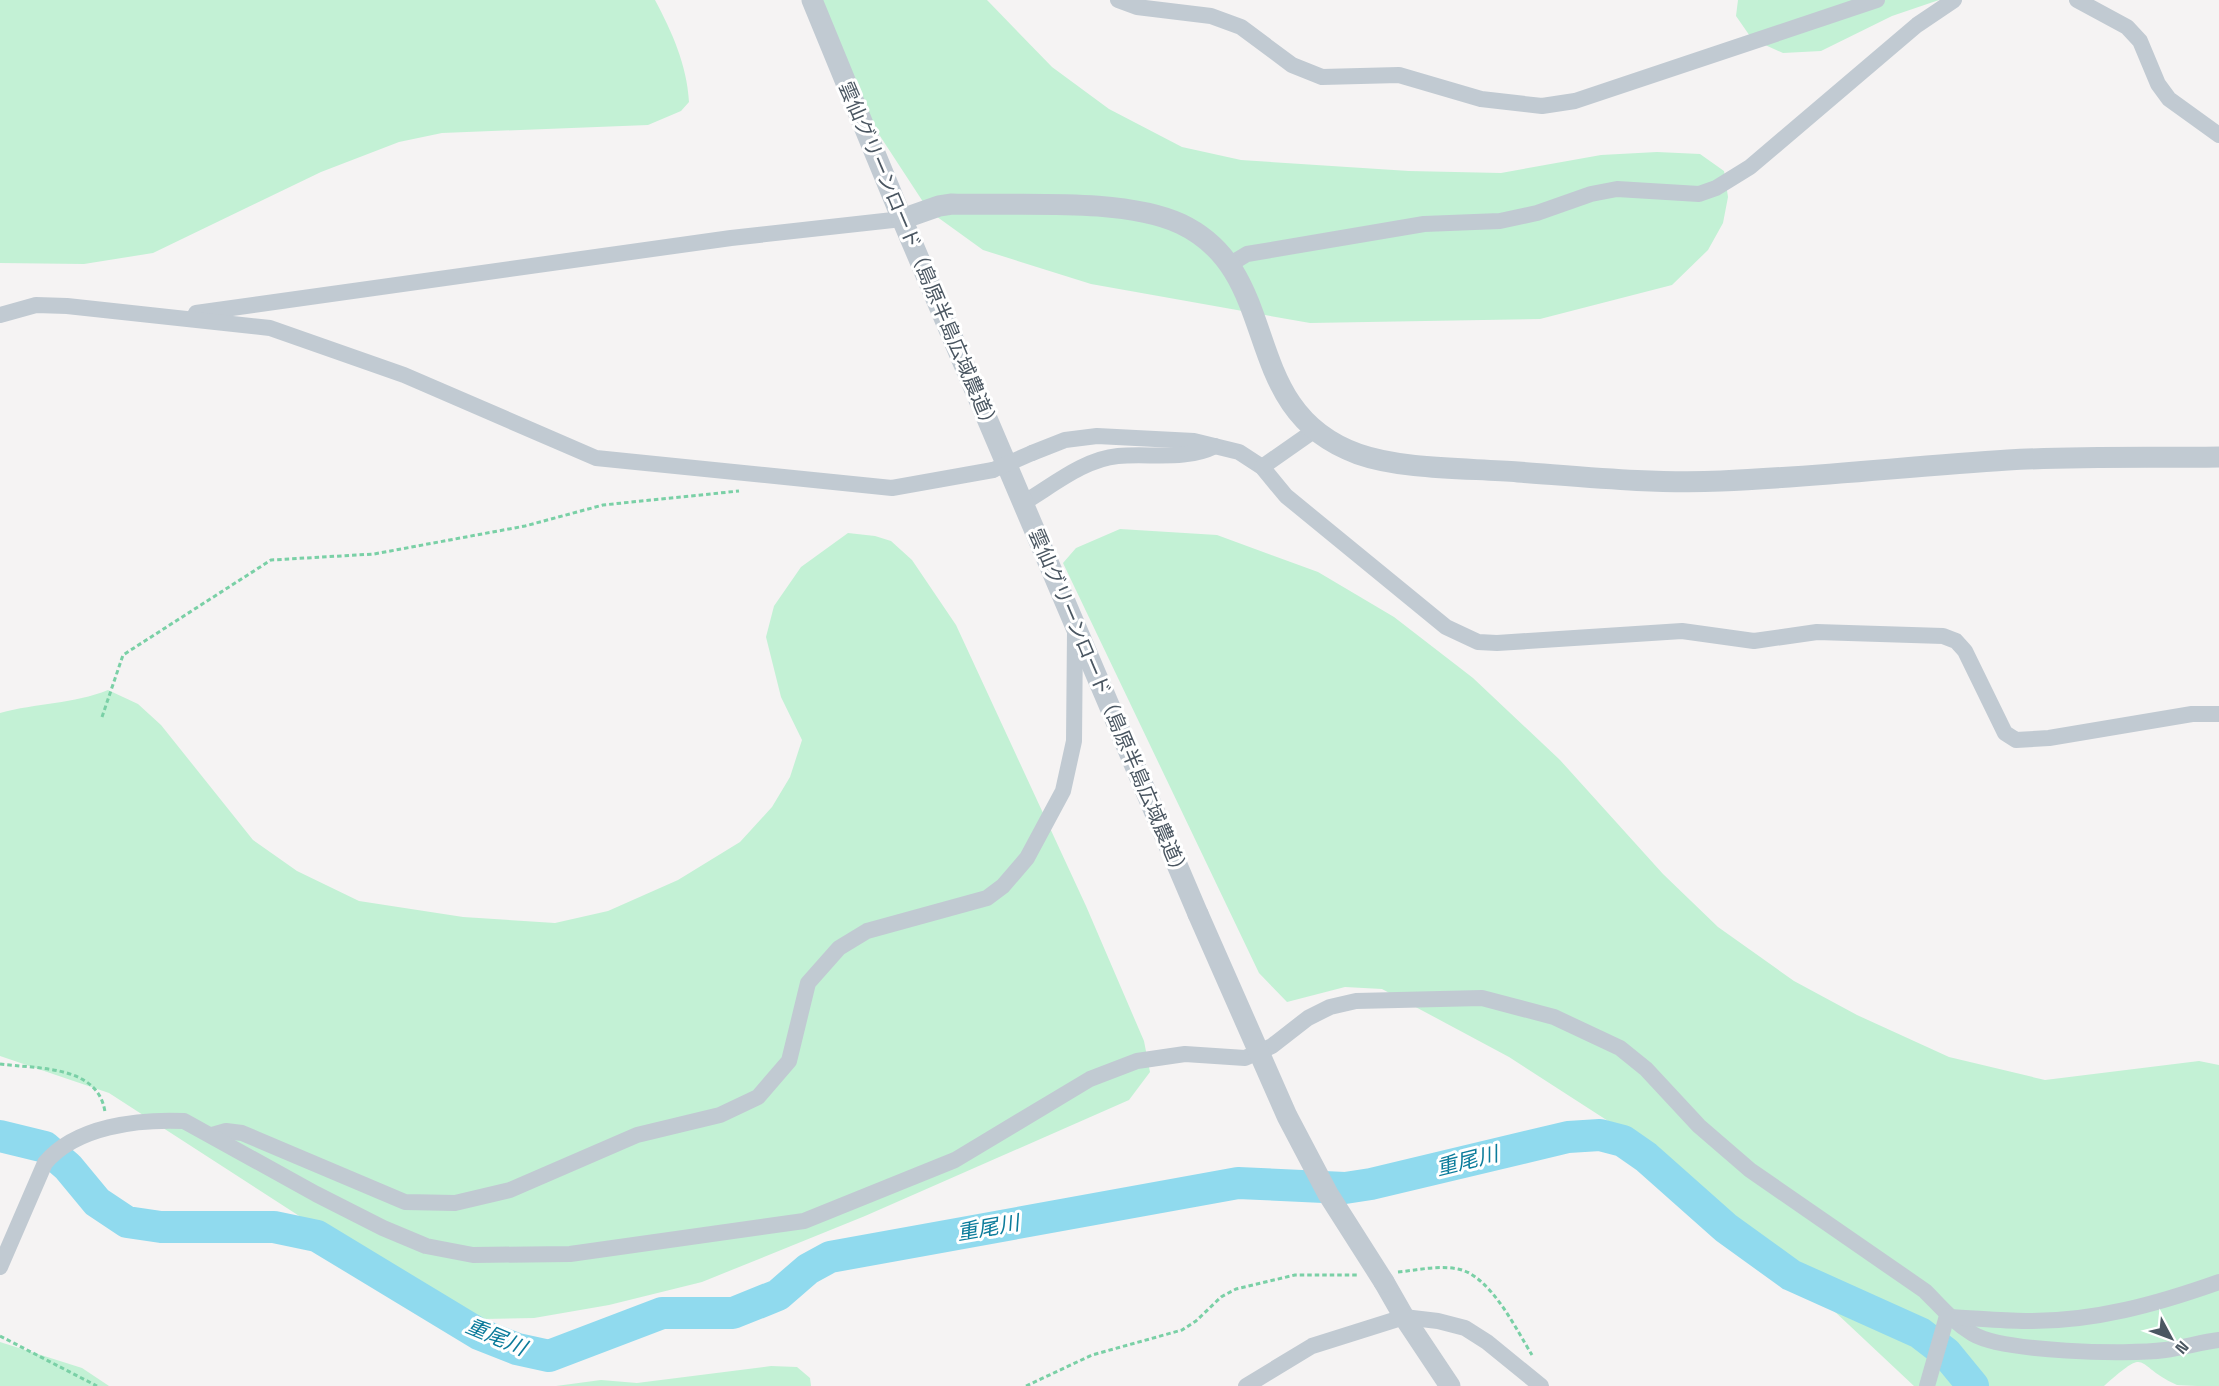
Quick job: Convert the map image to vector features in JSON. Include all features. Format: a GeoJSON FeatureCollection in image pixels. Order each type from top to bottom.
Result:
{"type":"FeatureCollection","features":[{"type":"Feature","properties":{"kind":"street","name":"雲仙グリーンロード（島原半島広域農道）"},"geometry":{"type":"LineString","coordinates":[[812,0],[902,219],[1198,914],[1287,1116],[1328,1194],[1382,1276],[1404,1317],[1450,1386]]}},
{"type":"Feature","properties":{"kind":"street"},"geometry":{"type":"LineString","coordinates":[[1118,0],[1137,7],[1211,16],[1241,27],[1292,65],[1322,77],[1399,75],[1481,99],[1542,106],[1575,101],[1877,0]]}},
{"type":"Feature","properties":{"kind":"street"},"geometry":{"type":"LineString","coordinates":[[1229,265],[1247,254],[1386,229],[1424,224],[1500,221],[1538,213],[1591,194],[1617,189],[1699,194],[1716,188],[1750,167],[1917,25],[1954,0]]}},
{"type":"Feature","properties":{"kind":"street"},"geometry":{"type":"LineString","coordinates":[[2077,0],[2127,27],[2140,40],[2158,84],[2169,99],[2219,135]]}},
{"type":"Feature","properties":{"kind":"street"},"geometry":{"type":"LineString","coordinates":[[172,316],[731,238],[902,219],[939,206],[952,204],[1115,207],[1151,214],[1182,225],[1205,240],[1240,279],[1281,389],[1296,411],[1315,430],[1337,445],[1387,462],[1665,482],[1720,481],[2011,460],[2219,457]]}},
{"type":"Feature","properties":{"kind":"street"},"geometry":{"type":"LineString","coordinates":[[0,315],[36,305],[172,316],[270,328],[404,375],[596,458],[892,488],[993,470],[1065,440],[1097,436],[1194,441],[1239,452],[1262,467],[1286,496],[1437,620],[1460,636],[1478,642],[1497,643],[1682,631],[1754,641],[1817,632],[1943,636],[1956,641],[1965,651],[2005,733],[2016,740],[2049,738],[2192,714],[2219,714]]}},
{"type":"Feature","properties":{"kind":"street"},"geometry":{"type":"LineString","coordinates":[[1262,467],[1315,430]]}},
{"type":"Feature","properties":{"kind":"street"},"geometry":{"type":"LineString","coordinates":[[1023,503],[1083,466],[1116,456],[1187,455],[1215,446]]}},
{"type":"Feature","properties":{"kind":"street"},"geometry":{"type":"LineString","coordinates":[[212,1135],[226,1131],[242,1133],[405,1202],[455,1203],[510,1190],[637,1135],[720,1115],[758,1096],[789,1061],[808,983],[839,948],[867,931],[987,898],[1003,886],[1027,858],[1063,791],[1074,741],[1075,621]]}},
{"type":"Feature","properties":{"kind":"street"},"geometry":{"type":"LineString","coordinates":[[0,1267],[45,1163],[57,1149],[82,1136],[108,1128],[167,1120],[184,1121],[316,1194],[383,1228],[426,1246],[473,1255],[570,1254],[804,1221],[955,1160],[1090,1079],[1137,1060],[1185,1054],[1245,1058],[1272,1046],[1308,1018],[1330,1007],[1356,1001],[1482,998],[1554,1017],[1620,1048],[1646,1069],[1699,1126],[1750,1170],[1925,1291],[1947,1316],[1975,1335],[2003,1344],[2122,1352],[2164,1350],[2219,1340]]}},
{"type":"Feature","properties":{"kind":"street"},"geometry":{"type":"LineString","coordinates":[[1947,1316],[2027,1321],[2075,1318],[2127,1310],[2219,1282]]}},
{"type":"Feature","properties":{"kind":"street"},"geometry":{"type":"LineString","coordinates":[[1926,1386],[1947,1316]]}},
{"type":"Feature","properties":{"kind":"street"},"geometry":{"type":"LineString","coordinates":[[1246,1386],[1312,1346],[1404,1317],[1438,1321],[1465,1328],[1487,1342],[1541,1386]]}},
{"type":"Feature","properties":{"kind":"path"},"geometry":{"type":"LineString","coordinates":[[102,717],[123,655],[272,560],[374,554],[525,526],[603,505],[745,490]]}},
{"type":"Feature","properties":{"kind":"path"},"geometry":{"type":"LineString","coordinates":[[0,1064],[80,1076],[94,1085],[103,1098],[108,1128]]}},
{"type":"Feature","properties":{"kind":"path"},"geometry":{"type":"LineString","coordinates":[[1026,1386],[1092,1355],[1182,1330],[1196,1321],[1221,1297],[1236,1289],[1295,1275],[1382,1276],[1447,1268],[1473,1275],[1500,1305],[1535,1360]]}},
{"type":"Feature","properties":{"kind":"path"},"geometry":{"type":"LineString","coordinates":[[0,1336],[97,1386]]}},
{"type":"Feature","properties":{"kind":"green space"},"geometry":{"type":"Polygon","coordinates":[[[0,0],[655,0],[678,49],[688,88],[689,102],[681,111],[648,125],[442,133],[399,142],[321,172],[153,253],[84,264],[0,263],[0,0]]]}},
{"type":"Feature","properties":{"kind":"green space"},"geometry":{"type":"Polygon","coordinates":[[[804,0],[987,0],[1052,67],[1109,109],[1182,147],[1241,160],[1409,171],[1501,173],[1601,155],[1657,152],[1700,154],[1724,171],[1728,197],[1723,223],[1708,250],[1672,285],[1540,319],[1310,323],[1091,284],[983,250],[929,211],[833,64],[804,0]]]}},
{"type":"Feature","properties":{"kind":"green space"},"geometry":{"type":"Polygon","coordinates":[[[1738,0],[1939,0],[1892,16],[1821,51],[1783,53],[1752,39],[1736,16],[1738,0]]]}},
{"type":"Feature","properties":{"kind":"green space"},"geometry":{"type":"Polygon","coordinates":[[[1120,529],[1217,535],[1318,572],[1394,617],[1473,678],[1560,760],[1663,874],[1718,927],[1794,981],[1857,1015],[1949,1057],[2045,1080],[2199,1061],[2219,1065],[2219,1386],[2177,1385],[2147,1366],[2136,1362],[2104,1386],[1914,1386],[1735,1218],[1636,1139],[1509,1057],[1382,989],[1345,987],[1287,1002],[1259,973],[1063,563],[1076,548],[1120,529]]]}},
{"type":"Feature","properties":{"kind":"green space"},"geometry":{"type":"Polygon","coordinates":[[[848,533],[875,536],[891,541],[912,560],[956,625],[1086,906],[1144,1041],[1150,1072],[1129,1100],[865,1216],[702,1282],[609,1305],[534,1318],[482,1319],[420,1294],[109,1093],[0,1056],[0,713],[68,701],[108,690],[138,704],[161,725],[253,840],[297,871],[359,901],[463,917],[555,923],[608,911],[678,880],[740,842],[772,807],[790,777],[802,740],[781,697],[766,637],[774,606],[801,567],[848,533]]]}},
{"type":"Feature","properties":{"kind":"green space"},"geometry":{"type":"Polygon","coordinates":[[[0,1342],[82,1368],[109,1386],[0,1386],[0,1342]]]}},
{"type":"Feature","properties":{"kind":"green space"},"geometry":{"type":"Polygon","coordinates":[[[771,1366],[797,1367],[810,1378],[811,1386],[556,1386],[601,1380],[637,1383],[771,1366]]]}},
{"type":"Feature","properties":{"kind":"waterway","name":"重尾川"},"geometry":{"type":"LineString","coordinates":[[0,1136],[45,1147],[68,1167],[97,1202],[127,1222],[161,1227],[274,1227],[317,1236],[479,1334],[517,1349],[549,1356],[662,1313],[733,1313],[778,1295],[808,1269],[830,1257],[1238,1183],[1345,1188],[1371,1184],[1568,1137],[1600,1135],[1623,1141],[1646,1157],[1726,1228],[1791,1275],[1920,1333],[1946,1353],[1973,1386]]}}]}
